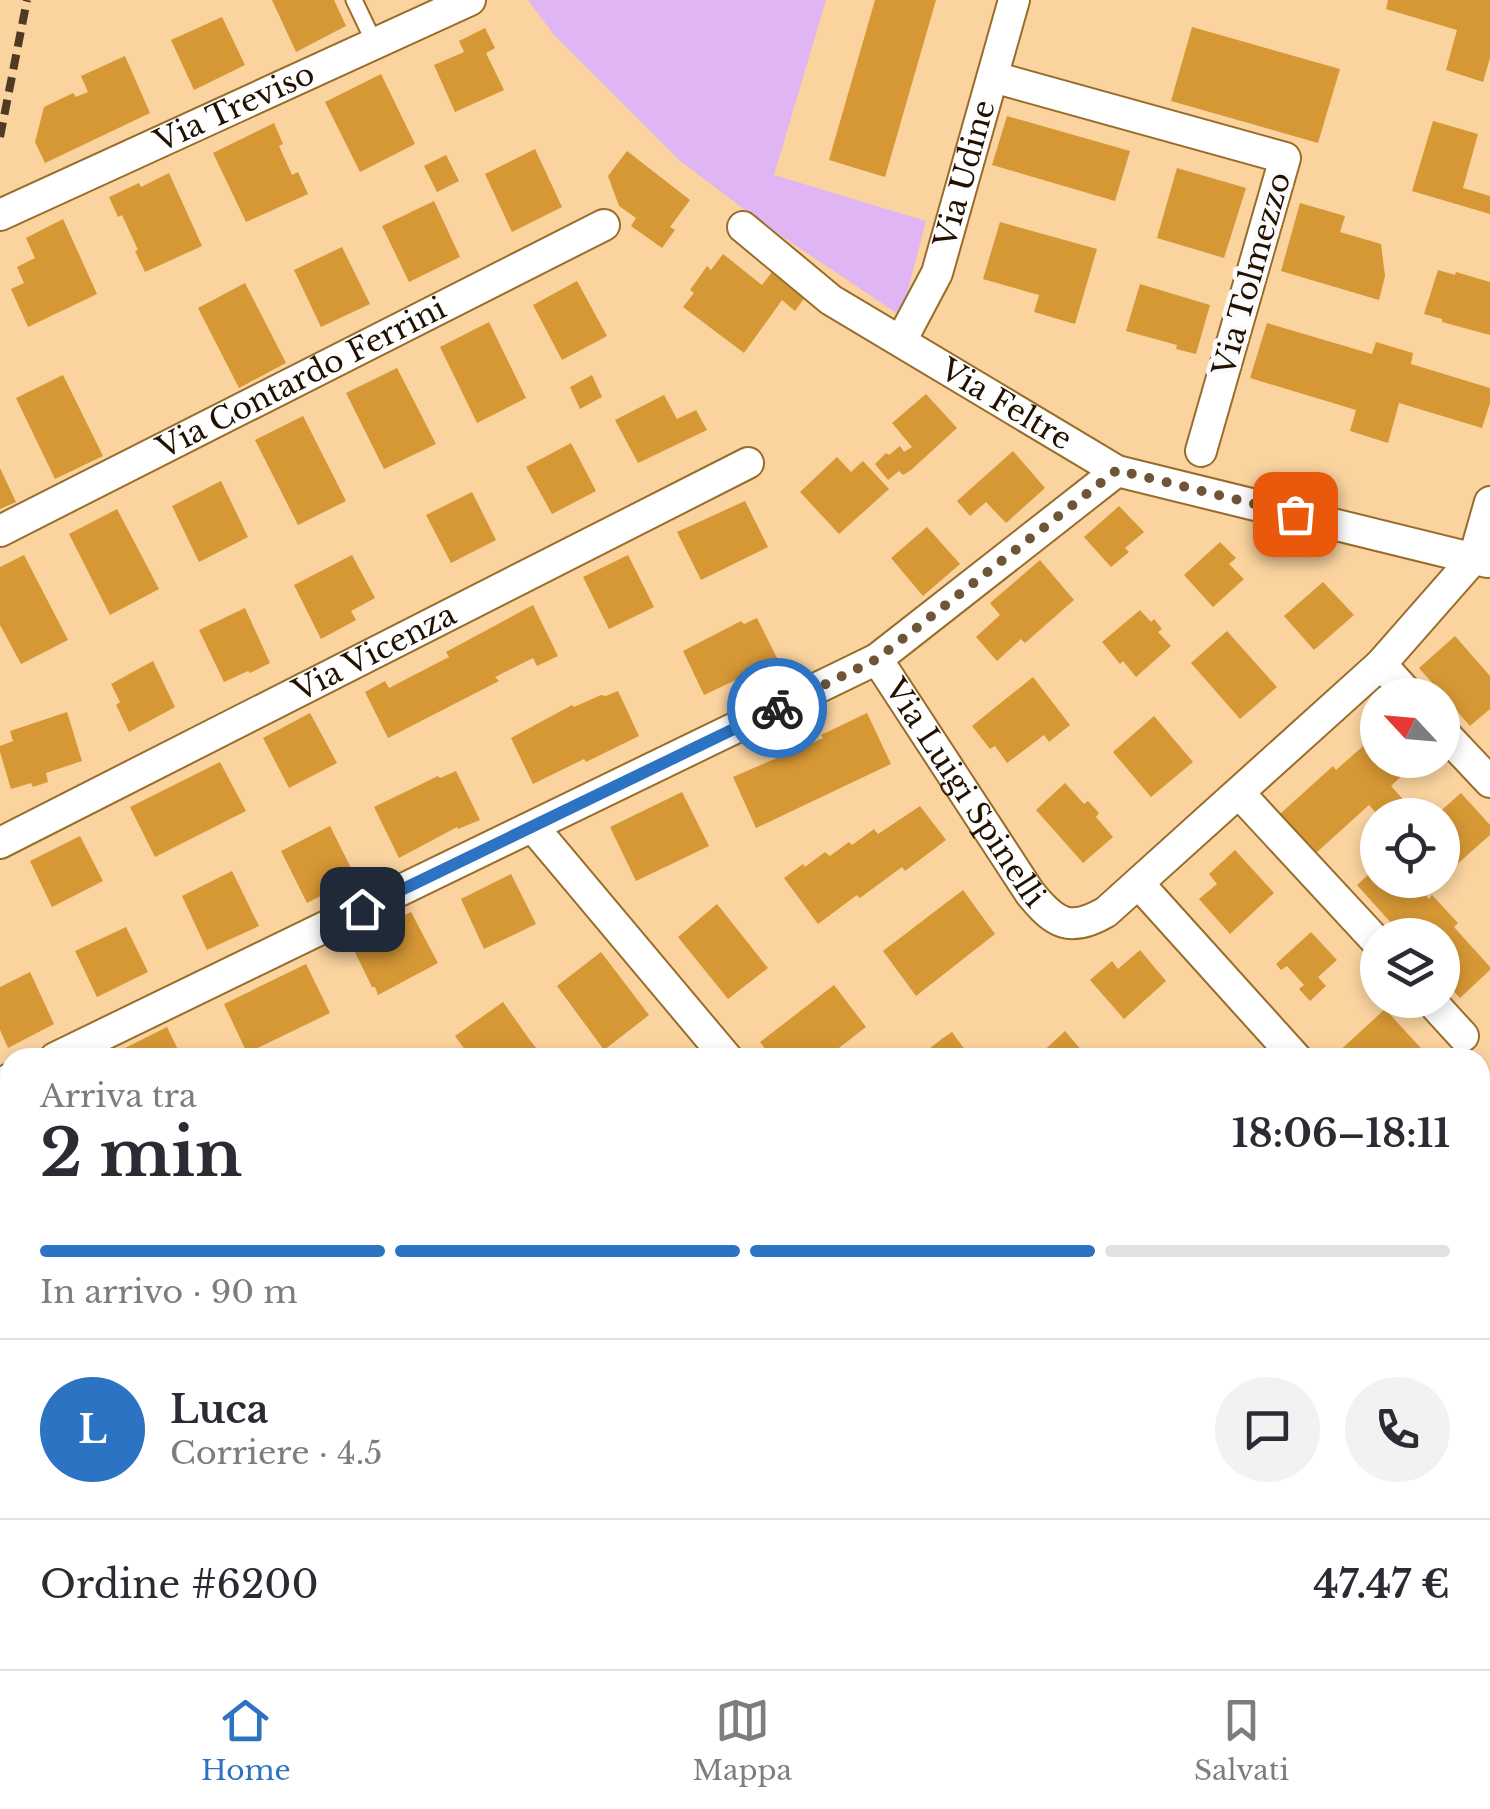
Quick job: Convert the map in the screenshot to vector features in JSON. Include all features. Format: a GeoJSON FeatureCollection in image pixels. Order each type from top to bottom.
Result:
{"type":"FeatureCollection","features":[{"type":"Feature","properties":{"kind":"street","name":"Via Treviso"},"geometry":{"type":"LineString","coordinates":[[0,215],[470,0]]}},
{"type":"Feature","properties":{"kind":"street","name":"Via Udine"},"geometry":{"type":"LineString","coordinates":[[900,342],[937,273],[1014,0]]}},
{"type":"Feature","properties":{"kind":"street","name":"Via Tolmezzo"},"geometry":{"type":"LineString","coordinates":[[993,76],[1285,158],[1201,451]]}},
{"type":"Feature","properties":{"kind":"street","name":"Via Contardo Ferrini"},"geometry":{"type":"LineString","coordinates":[[0,532],[604,225]]}},
{"type":"Feature","properties":{"kind":"street","name":"Via Feltre"},"geometry":{"type":"LineString","coordinates":[[744,227],[831,300],[1117,470],[1482,561]]}},
{"type":"Feature","properties":{"kind":"street","name":"Via Vicenza"},"geometry":{"type":"LineString","coordinates":[[0,843],[748,462]]}},
{"type":"Feature","properties":{"kind":"street"},"geometry":{"type":"LineString","coordinates":[[76,1048],[877,659],[1117,470]]}},
{"type":"Feature","properties":{"kind":"street"},"geometry":{"type":"LineString","coordinates":[[1287,1048],[1139,884],[1381,664],[1482,561],[1490,502]]}},
{"type":"Feature","properties":{"kind":"street","name":"Via Luigi Spinelli"},"geometry":{"type":"LineString","coordinates":[[877,659],[1030,893],[1058,921],[1078,924],[1092,920],[1139,884]]}},
{"type":"Feature","properties":{"kind":"street"},"geometry":{"type":"LineString","coordinates":[[1381,664],[1394,678]]}},
{"type":"Feature","properties":{"kind":"street"},"geometry":{"type":"LineString","coordinates":[[1460,750],[1490,782]]}},
{"type":"Feature","properties":{"kind":"street"},"geometry":{"type":"LineString","coordinates":[[1239,793],[1360,924]]}},
{"type":"Feature","properties":{"kind":"street"},"geometry":{"type":"LineString","coordinates":[[533,826],[719,1048]]}},
{"type":"Feature","properties":{"kind":"street"},"geometry":{"type":"LineString","coordinates":[[1446,1018],[1463,1036]]}},
{"type":"Feature","properties":{"kind":"lane"},"geometry":{"type":"LineString","coordinates":[[354,0],[374,44]]}},
{"type":"Feature","properties":{"kind":"shaded area"},"geometry":{"type":"Polygon","coordinates":[[[528,0],[826,0],[774,175],[926,221],[901,316],[765,225],[679,160],[554,35],[528,0]]]}},
{"type":"Feature","properties":{"kind":"building"},"geometry":{"type":"Polygon","coordinates":[[[272,0],[334,0],[346,26],[296,52],[272,0]]]}},
{"type":"Feature","properties":{"kind":"building"},"geometry":{"type":"Polygon","coordinates":[[[875,0],[936,0],[885,177],[829,160],[875,0]]]}},
{"type":"Feature","properties":{"kind":"building"},"geometry":{"type":"Polygon","coordinates":[[[1388,0],[1490,0],[1490,58],[1483,82],[1446,70],[1457,30],[1386,9],[1388,0]]]}},
{"type":"Feature","properties":{"kind":"building"},"geometry":{"type":"Polygon","coordinates":[[[222,17],[245,65],[194,90],[171,40],[222,17]]]}},
{"type":"Feature","properties":{"kind":"building"},"geometry":{"type":"Polygon","coordinates":[[[1192,27],[1340,69],[1318,143],[1171,101],[1192,27]]]}},
{"type":"Feature","properties":{"kind":"building"},"geometry":{"type":"Polygon","coordinates":[[[485,28],[495,48],[486,53],[504,90],[455,112],[434,65],[464,52],[459,41],[485,28]]]}},
{"type":"Feature","properties":{"kind":"building"},"geometry":{"type":"Polygon","coordinates":[[[125,56],[150,113],[45,163],[35,142],[44,107],[73,93],[76,97],[88,92],[81,76],[125,56]]]}},
{"type":"Feature","properties":{"kind":"building"},"geometry":{"type":"Polygon","coordinates":[[[381,74],[415,144],[360,172],[325,102],[381,74]]]}},
{"type":"Feature","properties":{"kind":"building"},"geometry":{"type":"Polygon","coordinates":[[[1007,116],[1130,151],[1115,201],[992,165],[1007,116]]]}},
{"type":"Feature","properties":{"kind":"building"},"geometry":{"type":"Polygon","coordinates":[[[1433,121],[1478,134],[1463,188],[1490,196],[1490,214],[1412,191],[1433,121]]]}},
{"type":"Feature","properties":{"kind":"building"},"geometry":{"type":"Polygon","coordinates":[[[274,123],[292,175],[298,172],[308,194],[246,222],[213,153],[274,123]]]}},
{"type":"Feature","properties":{"kind":"building"},"geometry":{"type":"Polygon","coordinates":[[[535,149],[562,207],[512,232],[485,174],[535,149]]]}},
{"type":"Feature","properties":{"kind":"building"},"geometry":{"type":"Polygon","coordinates":[[[627,151],[690,200],[670,227],[675,230],[662,248],[631,226],[636,218],[619,206],[608,176],[627,151]]]}},
{"type":"Feature","properties":{"kind":"building"},"geometry":{"type":"Polygon","coordinates":[[[446,155],[459,181],[437,192],[424,166],[446,155]]]}},
{"type":"Feature","properties":{"kind":"building"},"geometry":{"type":"Polygon","coordinates":[[[1177,168],[1246,188],[1224,258],[1157,238],[1177,168]]]}},
{"type":"Feature","properties":{"kind":"building"},"geometry":{"type":"Polygon","coordinates":[[[169,173],[202,246],[145,272],[122,215],[118,217],[109,197],[169,173]]]}},
{"type":"Feature","properties":{"kind":"building"},"geometry":{"type":"Polygon","coordinates":[[[434,201],[460,257],[409,282],[382,226],[434,201]]]}},
{"type":"Feature","properties":{"kind":"building"},"geometry":{"type":"Polygon","coordinates":[[[1300,203],[1345,216],[1340,232],[1381,244],[1385,276],[1379,300],[1281,271],[1300,203]]]}},
{"type":"Feature","properties":{"kind":"building"},"geometry":{"type":"Polygon","coordinates":[[[63,219],[97,294],[28,327],[11,289],[24,283],[17,267],[35,258],[26,238],[63,219]]]}},
{"type":"Feature","properties":{"kind":"building"},"geometry":{"type":"Polygon","coordinates":[[[1000,222],[1097,249],[1075,324],[1034,312],[1039,295],[983,279],[1000,222]]]}},
{"type":"Feature","properties":{"kind":"building"},"geometry":{"type":"Polygon","coordinates":[[[342,247],[370,304],[321,327],[294,270],[342,247]]]}},
{"type":"Feature","properties":{"kind":"building"},"geometry":{"type":"Polygon","coordinates":[[[723,254],[762,285],[775,268],[808,293],[795,311],[782,300],[744,353],[683,307],[707,266],[711,270],[723,254]]]}},
{"type":"Feature","properties":{"kind":"building"},"geometry":{"type":"Polygon","coordinates":[[[1438,270],[1490,282],[1490,335],[1424,314],[1438,270]]]}},
{"type":"Feature","properties":{"kind":"building"},"geometry":{"type":"Polygon","coordinates":[[[577,281],[607,336],[562,360],[533,305],[577,281]]]}},
{"type":"Feature","properties":{"kind":"building"},"geometry":{"type":"Polygon","coordinates":[[[245,283],[286,363],[239,388],[198,308],[245,283]]]}},
{"type":"Feature","properties":{"kind":"building"},"geometry":{"type":"Polygon","coordinates":[[[1140,284],[1210,305],[1196,354],[1126,331],[1140,284]]]}},
{"type":"Feature","properties":{"kind":"building"},"geometry":{"type":"Polygon","coordinates":[[[489,322],[526,398],[477,423],[440,347],[489,322]]]}},
{"type":"Feature","properties":{"kind":"building"},"geometry":{"type":"Polygon","coordinates":[[[1267,323],[1372,354],[1376,342],[1413,353],[1411,364],[1490,388],[1482,428],[1399,403],[1388,443],[1350,431],[1356,410],[1250,378],[1267,323]]]}},
{"type":"Feature","properties":{"kind":"building"},"geometry":{"type":"Polygon","coordinates":[[[397,368],[436,444],[384,469],[346,393],[397,368]]]}},
{"type":"Feature","properties":{"kind":"building"},"geometry":{"type":"Polygon","coordinates":[[[63,375],[103,456],[55,479],[16,398],[63,375]]]}},
{"type":"Feature","properties":{"kind":"building"},"geometry":{"type":"Polygon","coordinates":[[[592,375],[602,397],[580,409],[570,387],[592,375]]]}},
{"type":"Feature","properties":{"kind":"building"},"geometry":{"type":"Polygon","coordinates":[[[926,394],[957,428],[911,470],[903,475],[899,471],[888,480],[875,464],[900,446],[904,452],[912,447],[892,423],[926,394]]]}},
{"type":"Feature","properties":{"kind":"building"},"geometry":{"type":"Polygon","coordinates":[[[664,395],[677,419],[696,410],[707,430],[638,463],[615,420],[664,395]]]}},
{"type":"Feature","properties":{"kind":"building"},"geometry":{"type":"Polygon","coordinates":[[[303,416],[346,501],[298,525],[255,440],[303,416]]]}},
{"type":"Feature","properties":{"kind":"building"},"geometry":{"type":"Polygon","coordinates":[[[571,443],[596,491],[552,514],[526,467],[571,443]]]}},
{"type":"Feature","properties":{"kind":"building"},"geometry":{"type":"Polygon","coordinates":[[[1013,451],[1045,488],[1006,523],[986,502],[970,516],[957,501],[1013,451]]]}},
{"type":"Feature","properties":{"kind":"building"},"geometry":{"type":"Polygon","coordinates":[[[837,457],[851,472],[863,461],[889,489],[839,534],[800,492],[837,457]]]}},
{"type":"Feature","properties":{"kind":"building"},"geometry":{"type":"Polygon","coordinates":[[[0,468],[16,502],[0,509],[0,468]]]}},
{"type":"Feature","properties":{"kind":"building"},"geometry":{"type":"Polygon","coordinates":[[[221,481],[248,537],[199,562],[172,506],[221,481]]]}},
{"type":"Feature","properties":{"kind":"building"},"geometry":{"type":"Polygon","coordinates":[[[472,492],[496,540],[451,563],[426,515],[472,492]]]}},
{"type":"Feature","properties":{"kind":"building"},"geometry":{"type":"Polygon","coordinates":[[[745,501],[768,547],[701,580],[677,532],[745,501]]]}},
{"type":"Feature","properties":{"kind":"building"},"geometry":{"type":"Polygon","coordinates":[[[1119,506],[1144,532],[1111,567],[1084,537],[1119,506]]]}},
{"type":"Feature","properties":{"kind":"building"},"geometry":{"type":"Polygon","coordinates":[[[117,509],[159,589],[110,615],[69,534],[117,509]]]}},
{"type":"Feature","properties":{"kind":"building"},"geometry":{"type":"Polygon","coordinates":[[[927,527],[960,564],[923,596],[891,558],[927,527]]]}},
{"type":"Feature","properties":{"kind":"building"},"geometry":{"type":"Polygon","coordinates":[[[1220,542],[1236,558],[1229,564],[1244,579],[1213,607],[1184,575],[1220,542]]]}},
{"type":"Feature","properties":{"kind":"building"},"geometry":{"type":"Polygon","coordinates":[[[24,555],[68,640],[21,664],[0,625],[0,567],[24,555]]]}},
{"type":"Feature","properties":{"kind":"building"},"geometry":{"type":"Polygon","coordinates":[[[352,555],[375,598],[351,611],[356,620],[321,639],[294,585],[352,555]]]}},
{"type":"Feature","properties":{"kind":"building"},"geometry":{"type":"Polygon","coordinates":[[[628,555],[654,607],[609,629],[583,577],[628,555]]]}},
{"type":"Feature","properties":{"kind":"building"},"geometry":{"type":"Polygon","coordinates":[[[1040,560],[1074,600],[1025,643],[1021,639],[997,661],[976,637],[1000,615],[990,603],[1040,560]]]}},
{"type":"Feature","properties":{"kind":"building"},"geometry":{"type":"Polygon","coordinates":[[[1323,582],[1354,615],[1314,650],[1284,616],[1323,582]]]}},
{"type":"Feature","properties":{"kind":"building"},"geometry":{"type":"Polygon","coordinates":[[[533,605],[558,656],[537,666],[533,658],[495,677],[499,681],[388,738],[365,692],[385,681],[389,688],[449,657],[446,652],[533,605]]]}},
{"type":"Feature","properties":{"kind":"building"},"geometry":{"type":"Polygon","coordinates":[[[245,608],[270,663],[224,682],[199,630],[245,608]]]}},
{"type":"Feature","properties":{"kind":"building"},"geometry":{"type":"Polygon","coordinates":[[[1140,610],[1151,622],[1154,619],[1162,629],[1158,632],[1171,646],[1136,677],[1102,642],[1140,610]]]}},
{"type":"Feature","properties":{"kind":"building"},"geometry":{"type":"Polygon","coordinates":[[[757,618],[778,660],[759,668],[762,673],[742,682],[740,678],[704,695],[683,651],[741,621],[744,624],[757,618]]]}},
{"type":"Feature","properties":{"kind":"building"},"geometry":{"type":"Polygon","coordinates":[[[1227,631],[1277,687],[1240,719],[1191,663],[1227,631]]]}},
{"type":"Feature","properties":{"kind":"building"},"geometry":{"type":"Polygon","coordinates":[[[1455,636],[1490,676],[1490,709],[1470,726],[1460,715],[1460,678],[1428,678],[1419,668],[1455,636]]]}},
{"type":"Feature","properties":{"kind":"building"},"geometry":{"type":"Polygon","coordinates":[[[153,661],[175,707],[129,732],[111,684],[153,661]]]}},
{"type":"Feature","properties":{"kind":"building"},"geometry":{"type":"Polygon","coordinates":[[[1033,677],[1070,725],[1049,742],[1044,735],[1007,763],[972,726],[1033,677]]]}},
{"type":"Feature","properties":{"kind":"building"},"geometry":{"type":"Polygon","coordinates":[[[618,691],[639,736],[533,784],[511,738],[572,705],[618,691]]]}},
{"type":"Feature","properties":{"kind":"building"},"geometry":{"type":"Polygon","coordinates":[[[67,712],[82,761],[46,773],[48,782],[11,789],[0,752],[0,746],[13,741],[10,731],[67,712]]]}},
{"type":"Feature","properties":{"kind":"building"},"geometry":{"type":"Polygon","coordinates":[[[310,713],[337,763],[289,788],[263,738],[310,713]]]}},
{"type":"Feature","properties":{"kind":"building"},"geometry":{"type":"Polygon","coordinates":[[[867,713],[891,764],[756,828],[733,777],[823,738],[821,735],[867,713]]]}},
{"type":"Feature","properties":{"kind":"building"},"geometry":{"type":"Polygon","coordinates":[[[1154,716],[1193,762],[1151,797],[1113,752],[1154,716]]]}},
{"type":"Feature","properties":{"kind":"building"},"geometry":{"type":"Polygon","coordinates":[[[1360,749],[1360,778],[1399,778],[1391,786],[1402,798],[1360,798],[1360,813],[1316,853],[1280,814],[1333,766],[1336,770],[1360,749]]]}},
{"type":"Feature","properties":{"kind":"building"},"geometry":{"type":"Polygon","coordinates":[[[220,762],[246,811],[155,857],[130,807],[220,762]]]}},
{"type":"Feature","properties":{"kind":"building"},"geometry":{"type":"Polygon","coordinates":[[[456,771],[480,820],[457,827],[399,858],[374,807],[456,771]]]}},
{"type":"Feature","properties":{"kind":"building"},"geometry":{"type":"Polygon","coordinates":[[[1065,783],[1084,804],[1088,801],[1099,813],[1096,817],[1113,837],[1083,863],[1036,810],[1065,783]]]}},
{"type":"Feature","properties":{"kind":"building"},"geometry":{"type":"Polygon","coordinates":[[[682,792],[709,846],[636,881],[610,827],[682,792]]]}},
{"type":"Feature","properties":{"kind":"building"},"geometry":{"type":"Polygon","coordinates":[[[1461,793],[1490,825],[1490,835],[1460,862],[1460,798],[1455,798],[1461,793]]]}},
{"type":"Feature","properties":{"kind":"building"},"geometry":{"type":"Polygon","coordinates":[[[920,806],[946,840],[905,871],[902,867],[818,924],[784,878],[825,852],[830,856],[849,842],[852,845],[874,829],[878,834],[920,806]]]}},
{"type":"Feature","properties":{"kind":"building"},"geometry":{"type":"Polygon","coordinates":[[[330,826],[356,878],[307,903],[281,851],[330,826]]]}},
{"type":"Feature","properties":{"kind":"building"},"geometry":{"type":"Polygon","coordinates":[[[80,836],[103,881],[52,907],[30,861],[80,836]]]}},
{"type":"Feature","properties":{"kind":"building"},"geometry":{"type":"Polygon","coordinates":[[[1235,850],[1274,893],[1230,934],[1199,899],[1217,884],[1209,874],[1235,850]]]}},
{"type":"Feature","properties":{"kind":"building"},"geometry":{"type":"Polygon","coordinates":[[[232,871],[259,926],[207,950],[182,896],[232,871]]]}},
{"type":"Feature","properties":{"kind":"building"},"geometry":{"type":"Polygon","coordinates":[[[511,874],[536,924],[484,949],[461,899],[511,874]]]}},
{"type":"Feature","properties":{"kind":"building"},"geometry":{"type":"Polygon","coordinates":[[[963,890],[995,934],[916,996],[883,951],[963,890]]]}},
{"type":"Feature","properties":{"kind":"building"},"geometry":{"type":"Polygon","coordinates":[[[1369,898],[1435,898],[1453,918],[1387,918],[1369,898]]]}},
{"type":"Feature","properties":{"kind":"building"},"geometry":{"type":"Polygon","coordinates":[[[717,904],[768,968],[728,999],[678,937],[717,904]]]}},
{"type":"Feature","properties":{"kind":"building"},"geometry":{"type":"Polygon","coordinates":[[[411,912],[438,963],[378,995],[350,942],[411,912]]]}},
{"type":"Feature","properties":{"kind":"building"},"geometry":{"type":"Polygon","coordinates":[[[126,927],[148,972],[97,997],[75,951],[126,927]]]}},
{"type":"Feature","properties":{"kind":"building"},"geometry":{"type":"Polygon","coordinates":[[[1311,932],[1337,960],[1318,977],[1326,986],[1310,1001],[1299,989],[1304,985],[1287,966],[1281,970],[1276,964],[1311,932]]]}},
{"type":"Feature","properties":{"kind":"building"},"geometry":{"type":"Polygon","coordinates":[[[1460,934],[1490,967],[1460,998],[1460,934]]]}},
{"type":"Feature","properties":{"kind":"building"},"geometry":{"type":"Polygon","coordinates":[[[1140,950],[1166,981],[1124,1019],[1090,980],[1112,961],[1118,969],[1140,950]]]}},
{"type":"Feature","properties":{"kind":"building"},"geometry":{"type":"Polygon","coordinates":[[[601,952],[649,1015],[603,1048],[557,986],[601,952]]]}},
{"type":"Feature","properties":{"kind":"building"},"geometry":{"type":"Polygon","coordinates":[[[306,964],[330,1013],[257,1048],[245,1048],[224,1004],[306,964]]]}},
{"type":"Feature","properties":{"kind":"building"},"geometry":{"type":"Polygon","coordinates":[[[30,972],[54,1024],[8,1048],[0,1030],[0,987],[30,972]]]}},
{"type":"Feature","properties":{"kind":"building"},"geometry":{"type":"Polygon","coordinates":[[[834,985],[866,1027],[839,1048],[764,1048],[760,1042],[834,985]]]}},
{"type":"Feature","properties":{"kind":"building"},"geometry":{"type":"Polygon","coordinates":[[[503,1002],[536,1048],[464,1048],[455,1036],[503,1002]]]}},
{"type":"Feature","properties":{"kind":"building"},"geometry":{"type":"Polygon","coordinates":[[[1375,1018],[1393,1018],[1421,1048],[1343,1048],[1375,1018]]]}},
{"type":"Feature","properties":{"kind":"building"},"geometry":{"type":"Polygon","coordinates":[[[167,1027],[177,1048],[125,1048],[167,1027]]]}},
{"type":"Feature","properties":{"kind":"building"},"geometry":{"type":"Polygon","coordinates":[[[1065,1031],[1079,1048],[1047,1048],[1065,1031]]]}},
{"type":"Feature","properties":{"kind":"building"},"geometry":{"type":"Polygon","coordinates":[[[952,1032],[964,1048],[930,1048],[952,1032]]]}},
{"type":"Feature","properties":{"kind":"railway"},"geometry":{"type":"LineString","coordinates":[[0,137],[27,0]]}},
{"type":"Feature","properties":{"kind":"way so far"},"geometry":{"type":"LineString","coordinates":[[777,708],[877,659],[1117,470],[1295,514]]}},
{"type":"Feature","properties":{"kind":"route"},"geometry":{"type":"LineString","coordinates":[[362,909],[777,708]]}}]}
